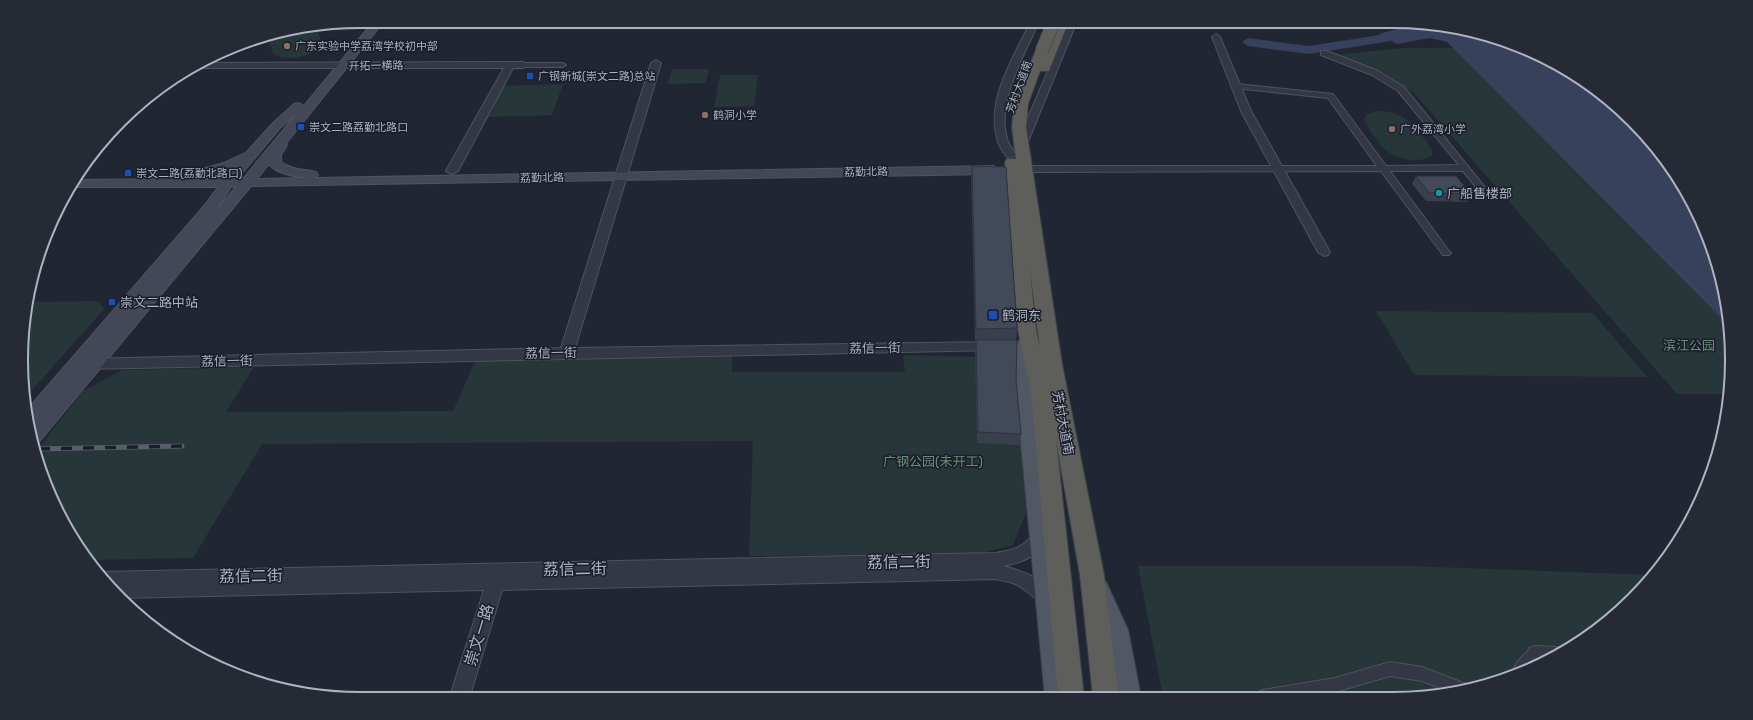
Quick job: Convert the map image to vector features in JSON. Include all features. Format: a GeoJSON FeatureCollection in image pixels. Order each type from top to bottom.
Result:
{"type":"FeatureCollection","features":[{"type":"Feature","properties":{"kind":"highway","name":"芳村大道南"},"geometry":{"type":"LineString","coordinates":[[1042,50],[1044,28]]}},
{"type":"Feature","properties":{"kind":"highway","name":"芳村大道南"},"geometry":{"type":"LineString","coordinates":[[1051,28],[1042,50],[1017,88],[1008,116],[1052,364],[1092,575]]}},
{"type":"Feature","properties":{"kind":"highway"},"geometry":{"type":"LineString","coordinates":[[1016,160],[1032,101],[1042,50],[1058,28]]}},
{"type":"Feature","properties":{"kind":"highway","name":"芳村大道南"},"geometry":{"type":"LineString","coordinates":[[1016,160],[1017,342]]}},
{"type":"Feature","properties":{"kind":"highway"},"geometry":{"type":"LineString","coordinates":[[1017,342],[1041,392],[1071,692]]}},
{"type":"Feature","properties":{"kind":"highway"},"geometry":{"type":"LineString","coordinates":[[1092,575],[1105,692]]}},
{"type":"Feature","properties":{"kind":"main road"},"geometry":{"type":"LineString","coordinates":[[315,179],[279,167],[275,162],[275,155],[292,127],[365,28]]}},
{"type":"Feature","properties":{"kind":"main road"},"geometry":{"type":"LineString","coordinates":[[240,179],[254,152],[276,126],[293,112],[372,28]]}},
{"type":"Feature","properties":{"kind":"main road"},"geometry":{"type":"LineString","coordinates":[[276,126],[279,130],[292,127]]}},
{"type":"Feature","properties":{"kind":"main road"},"geometry":{"type":"LineString","coordinates":[[36,433],[95,364],[240,179],[292,127]]}},
{"type":"Feature","properties":{"kind":"main road"},"geometry":{"type":"LineString","coordinates":[[188,180],[228,166],[254,152]]}},
{"type":"Feature","properties":{"kind":"main road","name":"荔勤北路"},"geometry":{"type":"LineString","coordinates":[[79,184],[188,180],[315,179],[622,172],[1016,160]]}},
{"type":"Feature","properties":{"kind":"main road","name":"荔勤北路"},"geometry":{"type":"LineString","coordinates":[[315,179],[452,171],[622,172]]}},
{"type":"Feature","properties":{"kind":"main road","name":"荔勤北路"},"geometry":{"type":"LineString","coordinates":[[84,176],[188,180]]}},
{"type":"Feature","properties":{"kind":"main road"},"geometry":{"type":"LineString","coordinates":[[33,415],[76,364],[214,213],[253,194],[282,185],[315,179]]}},
{"type":"Feature","properties":{"kind":"main road"},"geometry":{"type":"LineString","coordinates":[[188,180],[206,190],[214,213]]}},
{"type":"Feature","properties":{"kind":"main road","name":"芳村大道南"},"geometry":{"type":"LineString","coordinates":[[1017,342],[1025,391],[1057,692]]}},
{"type":"Feature","properties":{"kind":"main road","name":"芳村大道南"},"geometry":{"type":"LineString","coordinates":[[1092,575],[1116,630],[1129,692]]}},
{"type":"Feature","properties":{"kind":"street","name":"芳村大道南"},"geometry":{"type":"LineString","coordinates":[[1016,160],[1002,139],[1000,119],[1003,98],[1032,28]]}},
{"type":"Feature","properties":{"kind":"street","name":"芳村大道南"},"geometry":{"type":"LineString","coordinates":[[1016,160],[1070,28]]}},
{"type":"Feature","properties":{"kind":"street"},"geometry":{"type":"LineString","coordinates":[[1216,37],[1246,111],[1324,252]]}},
{"type":"Feature","properties":{"kind":"street"},"geometry":{"type":"LineString","coordinates":[[1324,53],[1375,73],[1401,89],[1483,190]]}},
{"type":"Feature","properties":{"kind":"street"},"geometry":{"type":"LineString","coordinates":[[567,353],[656,63]]}},
{"type":"Feature","properties":{"kind":"street","name":"开拓一横路"},"geometry":{"type":"LineString","coordinates":[[205,66],[562,64]]}},
{"type":"Feature","properties":{"kind":"street"},"geometry":{"type":"LineString","coordinates":[[452,171],[510,65]]}},
{"type":"Feature","properties":{"kind":"street"},"geometry":{"type":"LineString","coordinates":[[1237,86],[1330,96],[1446,253]]}},
{"type":"Feature","properties":{"kind":"street"},"geometry":{"type":"LineString","coordinates":[[1016,160],[1277,168],[1466,168]]}},
{"type":"Feature","properties":{"kind":"street","name":"荔信一街"},"geometry":{"type":"LineString","coordinates":[[76,364],[1017,342]]}},
{"type":"Feature","properties":{"kind":"street","name":"荔信二街"},"geometry":{"type":"LineString","coordinates":[[121,591],[994,560],[1023,554],[1030,550],[1041,537]]}},
{"type":"Feature","properties":{"kind":"street","name":"荔信二街"},"geometry":{"type":"LineString","coordinates":[[110,579],[996,572],[1019,577],[1047,596]]}},
{"type":"Feature","properties":{"kind":"street","name":"崇文一路"},"geometry":{"type":"LineString","coordinates":[[461,692],[497,577]]}},
{"type":"Feature","properties":{"kind":"street"},"geometry":{"type":"LineString","coordinates":[[1527,664],[1536,654],[1547,655]]}},
{"type":"Feature","properties":{"kind":"street"},"geometry":{"type":"LineString","coordinates":[[1289,692],[1335,685],[1390,669],[1422,674],[1454,686]]}},
{"type":"Feature","properties":{"kind":"green space"},"geometry":{"type":"Polygon","coordinates":[[[317,31],[323,45],[313,53],[300,57],[286,58],[273,54],[269,41],[295,34],[317,31]]]}},
{"type":"Feature","properties":{"kind":"green space","name":"滨江公园"},"geometry":{"type":"Polygon","coordinates":[[[1402,48],[1453,48],[1722,319],[1725,360],[1723,394],[1677,394],[1414,93],[1386,74],[1336,55],[1402,48]]]}},
{"type":"Feature","properties":{"kind":"green space"},"geometry":{"type":"Polygon","coordinates":[[[672,69],[709,69],[706,83],[668,84],[672,69]]]}},
{"type":"Feature","properties":{"kind":"green space"},"geometry":{"type":"Polygon","coordinates":[[[720,75],[758,75],[754,106],[714,107],[720,75]]]}},
{"type":"Feature","properties":{"kind":"green space"},"geometry":{"type":"Polygon","coordinates":[[[563,84],[552,115],[489,117],[503,86],[563,84]]]}},
{"type":"Feature","properties":{"kind":"green space"},"geometry":{"type":"Polygon","coordinates":[[[1377,111],[1396,114],[1403,117],[1415,127],[1432,149],[1432,155],[1421,160],[1408,160],[1389,153],[1370,131],[1364,119],[1367,114],[1377,111]]]}},
{"type":"Feature","properties":{"kind":"green space"},"geometry":{"type":"Polygon","coordinates":[[[98,301],[104,309],[30,393],[28,360],[33,302],[98,301]]]}},
{"type":"Feature","properties":{"kind":"green space"},"geometry":{"type":"Polygon","coordinates":[[[1376,311],[1593,313],[1647,377],[1414,375],[1376,311]]]}},
{"type":"Feature","properties":{"kind":"green space","name":"广钢公园(未开工)"},"geometry":{"type":"Polygon","coordinates":[[[903,355],[1021,358],[1029,505],[1013,545],[979,554],[749,556],[753,441],[262,444],[193,558],[95,560],[72,526],[62,507],[53,487],[39,447],[83,391],[122,370],[254,367],[226,412],[453,411],[475,362],[732,356],[732,372],[905,372],[903,355]]]}},
{"type":"Feature","properties":{"kind":"green space"},"geometry":{"type":"Polygon","coordinates":[[[1138,566],[1409,566],[1646,575],[1612,610],[1559,648],[1520,667],[1479,681],[1436,689],[1393,692],[1162,692],[1138,566]]]}},
{"type":"Feature","properties":{"kind":"water"},"geometry":{"type":"Polygon","coordinates":[[[1399,28],[1415,29],[1458,34],[1479,39],[1520,53],[1559,72],[1612,110],[1643,141],[1681,194],[1700,233],[1714,274],[1722,319],[1447,42],[1430,38],[1397,44],[1379,34],[1399,28]]]}},
{"type":"Feature","properties":{"kind":"building"},"geometry":{"type":"Polygon","coordinates":[[[972,166],[1006,167],[1017,328],[976,329],[972,166]]]}},
{"type":"Feature","properties":{"kind":"building"},"geometry":{"type":"Polygon","coordinates":[[[1416,176],[1456,176],[1471,194],[1429,193],[1416,176]]]}},
{"type":"Feature","properties":{"kind":"building"},"geometry":{"type":"Polygon","coordinates":[[[976,340],[1017,340],[1016,380],[1021,434],[978,432],[976,340]]]}},
{"type":"Feature","properties":{"kind":"waterway"},"geometry":{"type":"LineString","coordinates":[[1248,42],[1309,50],[1386,38]]}},
{"type":"Feature","properties":{"kind":"railway"},"geometry":{"type":"LineString","coordinates":[[40,449],[182,446]]}},
{"type":"Feature","properties":{"kind":"place","name":"广东实验中学荔湾学校初中部"},"geometry":{"type":"Point","coordinates":[287,46]}},
{"type":"Feature","properties":{"kind":"place","name":"广钢新城(崇文二路)总站"},"geometry":{"type":"Point","coordinates":[530,76]}},
{"type":"Feature","properties":{"kind":"place","name":"鹤洞小学"},"geometry":{"type":"Point","coordinates":[705,115]}},
{"type":"Feature","properties":{"kind":"place","name":"崇文二路荔勤北路口"},"geometry":{"type":"Point","coordinates":[301,127]}},
{"type":"Feature","properties":{"kind":"place","name":"广外荔湾小学"},"geometry":{"type":"Point","coordinates":[1392,129]}},
{"type":"Feature","properties":{"kind":"place","name":"崇文二路(荔勤北路口)"},"geometry":{"type":"Point","coordinates":[128,173]}},
{"type":"Feature","properties":{"kind":"place","name":"广船售楼部"},"geometry":{"type":"Point","coordinates":[1439,193]}},
{"type":"Feature","properties":{"kind":"place","name":"崇文二路中站"},"geometry":{"type":"Point","coordinates":[112,302]}},
{"type":"Feature","properties":{"kind":"place","name":"鹤洞东"},"geometry":{"type":"Point","coordinates":[993,315]}}]}
